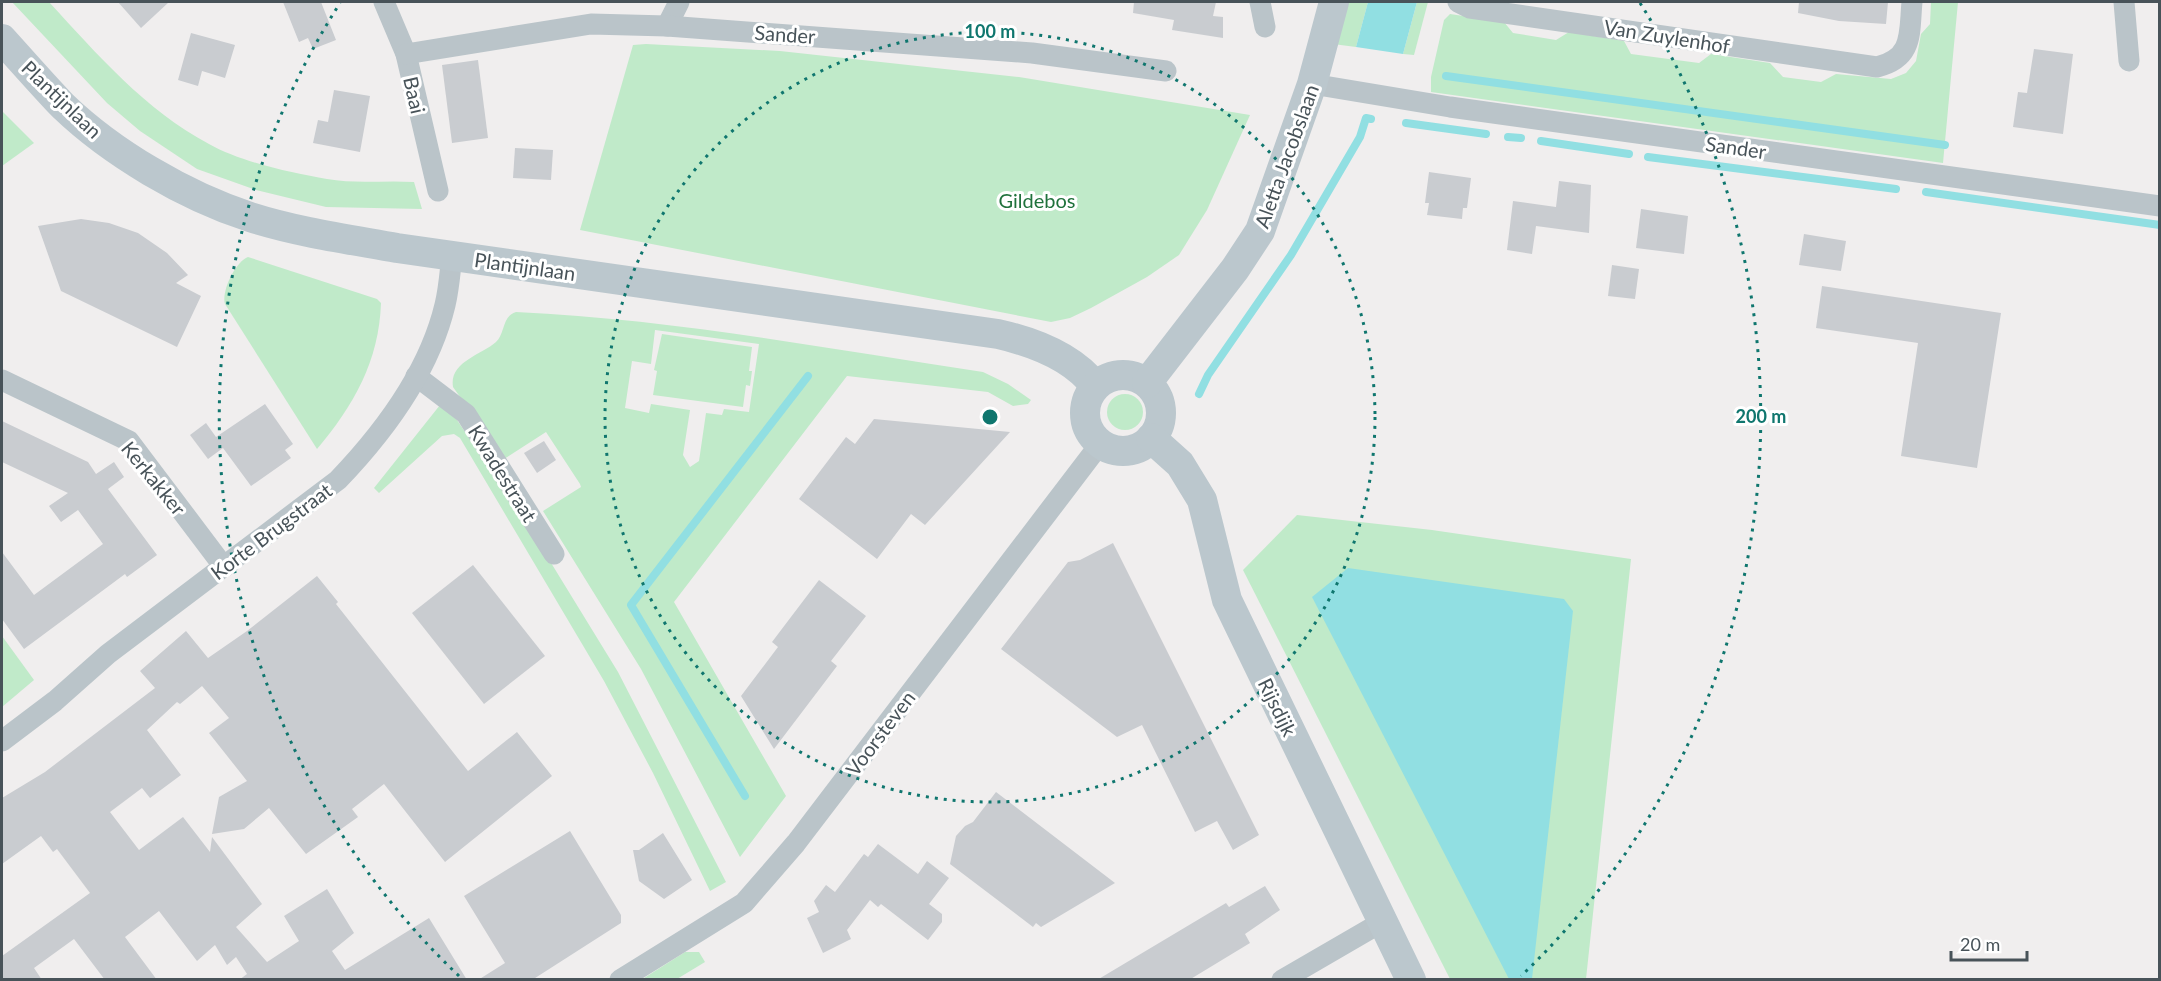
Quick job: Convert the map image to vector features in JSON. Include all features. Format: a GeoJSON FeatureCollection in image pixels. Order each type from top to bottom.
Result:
{"type":"FeatureCollection","features":[{"type":"Feature","properties":{"kind":"main road","name":"Aletta Jacobslaan"},"geometry":{"type":"LineString","coordinates":[[1147,383],[1235,269],[1260,231],[1312,84],[1334,2]]}},
{"type":"Feature","properties":{"kind":"main road","name":"Plantijnlaan"},"geometry":{"type":"LineString","coordinates":[[2,39],[82,123],[113,146],[184,189],[225,208],[285,227],[397,248],[998,334],[1028,342],[1056,355],[1087,376],[1095,386]]}},
{"type":"Feature","properties":{"kind":"main road"},"geometry":{"type":"LineString","coordinates":[[1118,375],[1131,375],[1147,383],[1153,389],[1161,409],[1161,419],[1152,438],[1140,447],[1126,451],[1113,450],[1100,444],[1088,428],[1084,409],[1095,386],[1106,378],[1118,375]]}},
{"type":"Feature","properties":{"kind":"main road","name":"Rijsdijk"},"geometry":{"type":"LineString","coordinates":[[1152,438],[1180,464],[1202,500],[1227,600],[1411,980]]}},
{"type":"Feature","properties":{"kind":"street","name":"Baai"},"geometry":{"type":"LineString","coordinates":[[384,2],[406,54],[438,191]]}},
{"type":"Feature","properties":{"kind":"street"},"geometry":{"type":"LineString","coordinates":[[667,26],[679,2]]}},
{"type":"Feature","properties":{"kind":"street"},"geometry":{"type":"LineString","coordinates":[[1260,2],[1265,27]]}},
{"type":"Feature","properties":{"kind":"street","name":"Van Zuylenhof"},"geometry":{"type":"LineString","coordinates":[[1458,2],[1470,8],[1877,67],[1897,59],[1908,44],[1912,2]]}},
{"type":"Feature","properties":{"kind":"street"},"geometry":{"type":"LineString","coordinates":[[2124,2],[2128,61]]}},
{"type":"Feature","properties":{"kind":"street","name":"Sander"},"geometry":{"type":"LineString","coordinates":[[406,54],[591,24],[667,26],[1032,53],[1166,71]]}},
{"type":"Feature","properties":{"kind":"street","name":"Sander"},"geometry":{"type":"LineString","coordinates":[[1312,84],[1434,104],[2160,206]]}},
{"type":"Feature","properties":{"kind":"street","name":"Korte Brugstraat"},"geometry":{"type":"LineString","coordinates":[[2,741],[55,701],[108,654],[338,480],[369,448],[416,376],[431,344],[445,305],[453,255]]}},
{"type":"Feature","properties":{"kind":"street","name":"Kwadestraat"},"geometry":{"type":"LineString","coordinates":[[416,376],[466,414],[554,554]]}},
{"type":"Feature","properties":{"kind":"street","name":"Kerkakker"},"geometry":{"type":"LineString","coordinates":[[2,380],[129,441],[224,567]]}},
{"type":"Feature","properties":{"kind":"street","name":"Voorsteven"},"geometry":{"type":"LineString","coordinates":[[620,980],[744,903],[810,824],[1100,444]]}},
{"type":"Feature","properties":{"kind":"street"},"geometry":{"type":"LineString","coordinates":[[1282,980],[1382,922]]}},
{"type":"Feature","properties":{"kind":"green space"},"geometry":{"type":"Polygon","coordinates":[[[12,2],[49,2],[104,61],[143,98],[164,115],[209,144],[251,161],[313,177],[348,181],[414,182],[422,209],[326,207],[256,190],[197,169],[140,131],[107,103],[12,2]]]}},
{"type":"Feature","properties":{"kind":"green space"},"geometry":{"type":"Polygon","coordinates":[[[1344,2],[1368,2],[1356,47],[1333,44],[1344,2]]]}},
{"type":"Feature","properties":{"kind":"green space"},"geometry":{"type":"Polygon","coordinates":[[[1417,2],[1428,2],[1414,55],[1403,54],[1417,2]]]}},
{"type":"Feature","properties":{"kind":"green space"},"geometry":{"type":"Polygon","coordinates":[[[1931,2],[1958,2],[1943,163],[1431,92],[1431,77],[1444,20],[1450,14],[1504,22],[1513,33],[1556,40],[1569,32],[1624,41],[1631,54],[1699,63],[1711,54],[1770,63],[1783,77],[1821,82],[1836,74],[1891,79],[1906,73],[1916,61],[1921,34],[1930,24],[1931,2]]]}},
{"type":"Feature","properties":{"kind":"green space","name":"Gildebos"},"geometry":{"type":"Polygon","coordinates":[[[633,45],[780,51],[1019,77],[1250,115],[1207,210],[1179,255],[1147,277],[1091,308],[1070,318],[1051,322],[580,230],[633,45]]]}},
{"type":"Feature","properties":{"kind":"green space"},"geometry":{"type":"Polygon","coordinates":[[[2,111],[34,143],[2,166],[2,111]]]}},
{"type":"Feature","properties":{"kind":"green space"},"geometry":{"type":"Polygon","coordinates":[[[248,257],[377,299],[381,303],[379,324],[370,363],[353,399],[317,449],[225,304],[225,292],[230,278],[238,265],[248,257]]]}},
{"type":"Feature","properties":{"kind":"green space"},"geometry":{"type":"Polygon","coordinates":[[[516,312],[574,316],[691,328],[983,372],[1008,384],[1031,400],[1028,404],[1013,406],[988,392],[847,376],[674,602],[786,796],[740,857],[641,669],[543,511],[581,487],[580,484],[546,432],[504,459],[453,387],[456,371],[467,360],[499,339],[511,314],[516,312]],[[655,330],[651,364],[632,361],[625,408],[649,413],[651,404],[690,410],[683,455],[690,467],[699,461],[706,413],[722,415],[724,409],[749,412],[759,344],[655,330]]]}},
{"type":"Feature","properties":{"kind":"green space"},"geometry":{"type":"Polygon","coordinates":[[[662,334],[752,347],[750,386],[746,385],[743,407],[653,395],[657,371],[654,370],[662,334]]]}},
{"type":"Feature","properties":{"kind":"green space"},"geometry":{"type":"Polygon","coordinates":[[[1125,394],[1138,399],[1143,412],[1138,425],[1125,430],[1112,425],[1107,412],[1112,399],[1125,394]]]}},
{"type":"Feature","properties":{"kind":"green space"},"geometry":{"type":"Polygon","coordinates":[[[440,405],[457,420],[537,540],[618,672],[726,882],[710,891],[653,773],[604,681],[460,438],[454,434],[442,436],[379,493],[374,488],[440,405]]]}},
{"type":"Feature","properties":{"kind":"green space"},"geometry":{"type":"Polygon","coordinates":[[[1297,515],[1432,530],[1631,559],[1586,979],[1450,979],[1243,570],[1297,515]]]}},
{"type":"Feature","properties":{"kind":"green space"},"geometry":{"type":"Polygon","coordinates":[[[2,636],[34,680],[2,707],[2,636]]]}},
{"type":"Feature","properties":{"kind":"green space"},"geometry":{"type":"Polygon","coordinates":[[[685,952],[699,952],[705,962],[677,979],[641,980],[685,952]]]}},
{"type":"Feature","properties":{"kind":"water"},"geometry":{"type":"Polygon","coordinates":[[[1368,2],[1417,2],[1403,54],[1356,47],[1368,2]]]}},
{"type":"Feature","properties":{"kind":"water"},"geometry":{"type":"Polygon","coordinates":[[[1348,568],[1564,599],[1573,611],[1532,979],[1509,979],[1312,597],[1348,568]]]}},
{"type":"Feature","properties":{"kind":"building"},"geometry":{"type":"Polygon","coordinates":[[[118,2],[169,2],[141,28],[118,2]]]}},
{"type":"Feature","properties":{"kind":"building"},"geometry":{"type":"Polygon","coordinates":[[[283,2],[321,2],[336,40],[313,49],[308,38],[299,42],[283,2]]]}},
{"type":"Feature","properties":{"kind":"building"},"geometry":{"type":"Polygon","coordinates":[[[1134,2],[1216,2],[1213,16],[1223,17],[1223,38],[1172,30],[1174,20],[1133,13],[1134,2]]]}},
{"type":"Feature","properties":{"kind":"building"},"geometry":{"type":"Polygon","coordinates":[[[1799,2],[1888,2],[1886,24],[1839,21],[1798,13],[1799,2]]]}},
{"type":"Feature","properties":{"kind":"building"},"geometry":{"type":"Polygon","coordinates":[[[191,33],[235,45],[225,78],[202,71],[198,86],[178,80],[191,33]]]}},
{"type":"Feature","properties":{"kind":"building"},"geometry":{"type":"Polygon","coordinates":[[[2034,49],[2073,54],[2063,134],[2013,127],[2018,92],[2027,93],[2034,49]]]}},
{"type":"Feature","properties":{"kind":"building"},"geometry":{"type":"Polygon","coordinates":[[[478,60],[488,138],[452,143],[442,65],[478,60]]]}},
{"type":"Feature","properties":{"kind":"building"},"geometry":{"type":"Polygon","coordinates":[[[334,90],[370,96],[360,152],[313,143],[318,120],[328,122],[334,90]]]}},
{"type":"Feature","properties":{"kind":"building"},"geometry":{"type":"Polygon","coordinates":[[[515,148],[553,150],[551,180],[513,178],[515,148]]]}},
{"type":"Feature","properties":{"kind":"building"},"geometry":{"type":"Polygon","coordinates":[[[1429,172],[1471,178],[1467,208],[1463,208],[1462,219],[1427,215],[1429,203],[1425,203],[1429,172]]]}},
{"type":"Feature","properties":{"kind":"building"},"geometry":{"type":"Polygon","coordinates":[[[1559,181],[1591,185],[1589,233],[1536,226],[1532,254],[1507,250],[1513,201],[1556,207],[1559,181]]]}},
{"type":"Feature","properties":{"kind":"building"},"geometry":{"type":"Polygon","coordinates":[[[1641,209],[1688,216],[1684,254],[1636,248],[1641,209]]]}},
{"type":"Feature","properties":{"kind":"building"},"geometry":{"type":"Polygon","coordinates":[[[81,219],[109,223],[138,233],[167,253],[188,275],[176,283],[201,296],[177,347],[61,291],[38,226],[81,219]]]}},
{"type":"Feature","properties":{"kind":"building"},"geometry":{"type":"Polygon","coordinates":[[[1804,234],[1846,241],[1841,271],[1799,265],[1804,234]]]}},
{"type":"Feature","properties":{"kind":"building"},"geometry":{"type":"Polygon","coordinates":[[[1612,265],[1639,269],[1635,299],[1608,296],[1612,265]]]}},
{"type":"Feature","properties":{"kind":"building"},"geometry":{"type":"Polygon","coordinates":[[[1822,286],[2001,313],[1977,468],[1901,456],[1918,343],[1816,328],[1822,286]]]}},
{"type":"Feature","properties":{"kind":"building"},"geometry":{"type":"Polygon","coordinates":[[[265,404],[293,444],[285,450],[291,458],[251,486],[223,448],[208,459],[190,435],[206,423],[216,437],[265,404]]]}},
{"type":"Feature","properties":{"kind":"building"},"geometry":{"type":"Polygon","coordinates":[[[874,419],[1010,432],[925,525],[911,514],[877,559],[799,499],[846,437],[855,444],[874,419]]]}},
{"type":"Feature","properties":{"kind":"building"},"geometry":{"type":"Polygon","coordinates":[[[2,421],[88,462],[96,474],[114,462],[124,477],[108,489],[157,555],[127,577],[125,574],[24,649],[2,619],[2,552],[34,595],[103,544],[78,510],[61,522],[49,506],[68,493],[2,462],[2,421]]]}},
{"type":"Feature","properties":{"kind":"building"},"geometry":{"type":"Polygon","coordinates":[[[544,441],[556,460],[537,473],[524,453],[544,441]]]}},
{"type":"Feature","properties":{"kind":"building"},"geometry":{"type":"Polygon","coordinates":[[[1113,543],[1259,835],[1233,850],[1217,821],[1195,832],[1142,725],[1117,737],[1001,649],[1068,562],[1080,560],[1113,543]]]}},
{"type":"Feature","properties":{"kind":"building"},"geometry":{"type":"Polygon","coordinates":[[[473,565],[545,656],[484,704],[412,613],[473,565]]]}},
{"type":"Feature","properties":{"kind":"building"},"geometry":{"type":"Polygon","coordinates":[[[317,576],[338,602],[336,604],[468,771],[517,732],[552,776],[445,862],[384,784],[352,809],[358,817],[306,854],[269,808],[244,829],[212,834],[219,797],[247,781],[209,733],[229,718],[202,686],[180,704],[177,702],[147,730],[181,775],[150,798],[142,788],[110,812],[139,850],[183,817],[210,852],[212,837],[262,904],[236,927],[267,962],[299,941],[284,916],[327,889],[354,933],[332,951],[345,970],[429,918],[467,980],[239,980],[247,974],[236,957],[227,965],[215,945],[197,961],[159,911],[125,937],[157,980],[105,980],[74,939],[34,968],[42,980],[2,980],[2,956],[90,893],[57,849],[53,852],[41,836],[2,864],[2,798],[45,772],[155,688],[140,671],[186,631],[208,658],[247,631],[317,576]]]}},
{"type":"Feature","properties":{"kind":"building"},"geometry":{"type":"Polygon","coordinates":[[[819,580],[866,616],[831,661],[837,666],[774,749],[741,696],[778,647],[772,642],[819,580]]]}},
{"type":"Feature","properties":{"kind":"building"},"geometry":{"type":"Polygon","coordinates":[[[996,792],[1115,883],[1041,927],[1036,923],[1033,927],[950,864],[956,836],[965,826],[973,822],[996,792]]]}},
{"type":"Feature","properties":{"kind":"building"},"geometry":{"type":"Polygon","coordinates":[[[570,831],[621,915],[621,923],[532,980],[478,980],[505,963],[464,896],[570,831]]]}},
{"type":"Feature","properties":{"kind":"building"},"geometry":{"type":"Polygon","coordinates":[[[663,833],[692,880],[664,899],[639,881],[633,850],[639,850],[663,833]]]}},
{"type":"Feature","properties":{"kind":"building"},"geometry":{"type":"Polygon","coordinates":[[[878,844],[918,874],[927,861],[949,878],[929,904],[942,914],[942,922],[928,940],[881,904],[878,907],[870,900],[847,930],[851,939],[823,953],[807,918],[819,912],[814,901],[826,885],[835,892],[864,854],[868,857],[878,844]]]}},
{"type":"Feature","properties":{"kind":"building"},"geometry":{"type":"Polygon","coordinates":[[[1265,886],[1280,910],[1245,934],[1250,943],[1189,980],[1097,980],[1226,903],[1229,907],[1265,886]]]}},
{"type":"Feature","properties":{"kind":"waterway"},"geometry":{"type":"LineString","coordinates":[[1446,76],[1945,145]]}},
{"type":"Feature","properties":{"kind":"waterway"},"geometry":{"type":"LineString","coordinates":[[1199,394],[1208,375],[1291,255],[1360,137],[1366,118],[1371,119]]}},
{"type":"Feature","properties":{"kind":"waterway"},"geometry":{"type":"LineString","coordinates":[[1406,123],[1486,134]]}},
{"type":"Feature","properties":{"kind":"waterway"},"geometry":{"type":"LineString","coordinates":[[1508,137],[1521,138]]}},
{"type":"Feature","properties":{"kind":"waterway"},"geometry":{"type":"LineString","coordinates":[[1541,141],[1629,154]]}},
{"type":"Feature","properties":{"kind":"waterway"},"geometry":{"type":"LineString","coordinates":[[1648,157],[1896,189]]}},
{"type":"Feature","properties":{"kind":"waterway"},"geometry":{"type":"LineString","coordinates":[[1926,192],[2160,225]]}},
{"type":"Feature","properties":{"kind":"waterway"},"geometry":{"type":"LineString","coordinates":[[745,796],[631,605],[808,376]]}}]}
